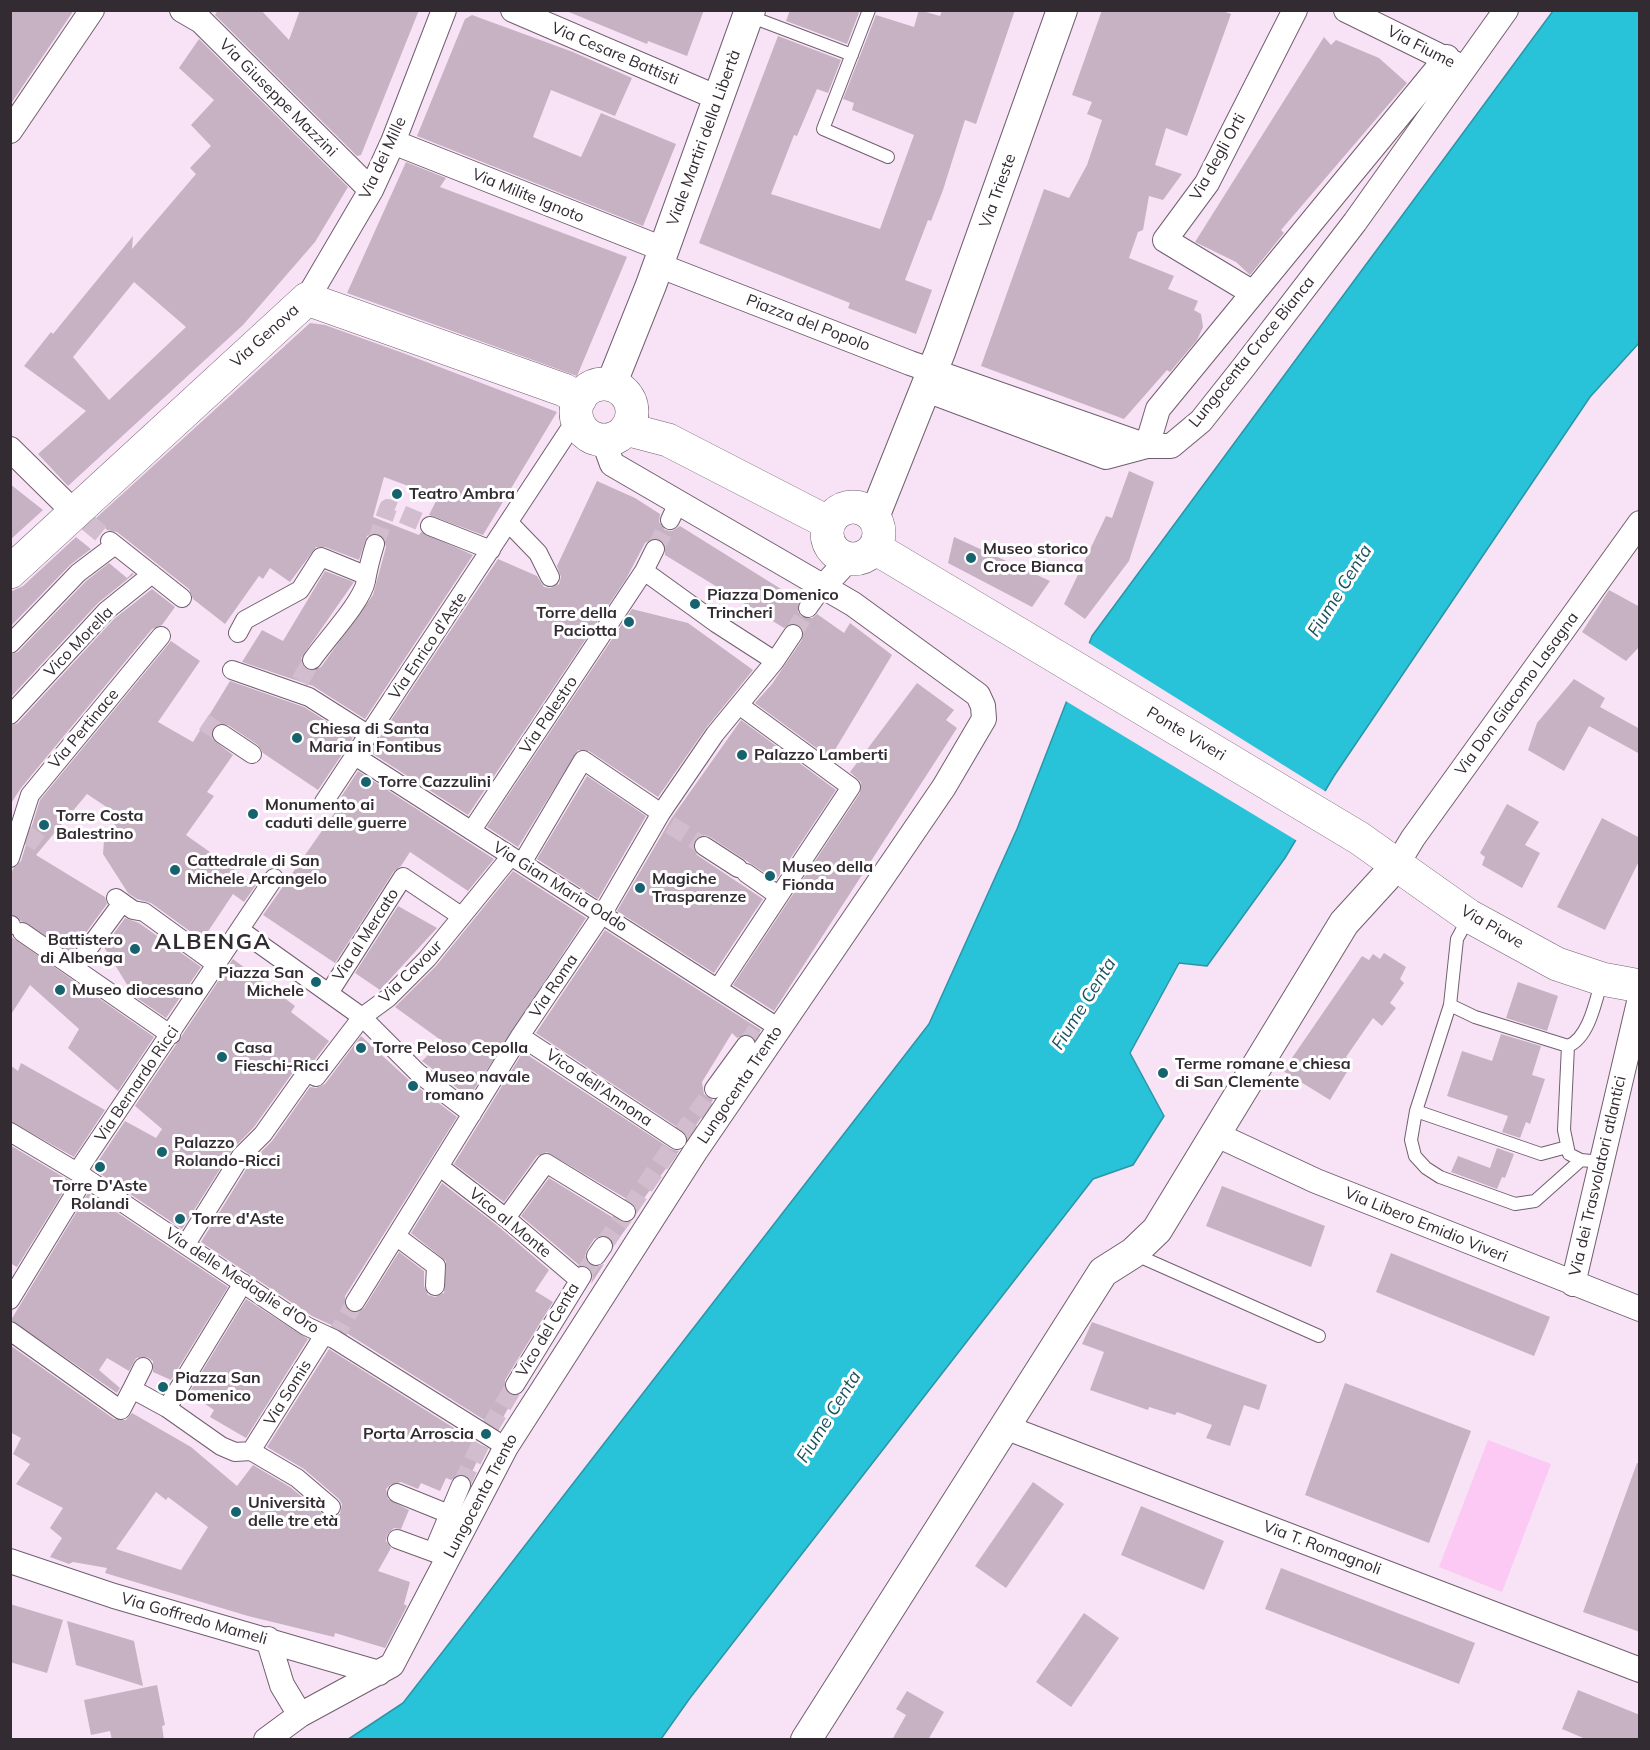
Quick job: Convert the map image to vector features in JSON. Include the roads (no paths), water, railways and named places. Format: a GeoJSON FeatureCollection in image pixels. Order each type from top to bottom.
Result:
{"type":"FeatureCollection","features":[{"type":"Feature","properties":{"kind":"main road","name":"Via Genova"},"geometry":{"type":"LineString","coordinates":[[10,572],[80,517],[307,299],[564,390],[579,408]]}},
{"type":"Feature","properties":{"kind":"main road"},"geometry":{"type":"LineString","coordinates":[[614,434],[631,418],[631,406],[622,390],[611,385],[593,386],[579,408],[586,433],[668,440],[853,540]]}},
{"type":"Feature","properties":{"kind":"main road","name":"Ponte Viveri"},"geometry":{"type":"LineString","coordinates":[[853,540],[1012,630],[1359,838]]}},
{"type":"Feature","properties":{"kind":"main road","name":"Via Piave"},"geometry":{"type":"LineString","coordinates":[[1359,838],[1469,916],[1557,964],[1602,979],[1640,986]]}},
{"type":"Feature","properties":{"kind":"street"},"geometry":{"type":"LineString","coordinates":[[10,131],[92,10]]}},
{"type":"Feature","properties":{"kind":"street","name":"Via Giuseppe Mazzini"},"geometry":{"type":"LineString","coordinates":[[182,10],[201,21],[371,190]]}},
{"type":"Feature","properties":{"kind":"street","name":"Via dei Mille"},"geometry":{"type":"LineString","coordinates":[[307,299],[371,190],[393,142],[444,10]]}},
{"type":"Feature","properties":{"kind":"street","name":"Via Cesare Battisti"},"geometry":{"type":"LineString","coordinates":[[513,10],[718,98]]}},
{"type":"Feature","properties":{"kind":"street","name":"Via Trieste"},"geometry":{"type":"LineString","coordinates":[[928,380],[1062,10]]}},
{"type":"Feature","properties":{"kind":"street","name":"Via degli Orti"},"geometry":{"type":"LineString","coordinates":[[1253,293],[1165,240],[1207,183],[1294,10]]}},
{"type":"Feature","properties":{"kind":"street","name":"Via Fiume"},"geometry":{"type":"LineString","coordinates":[[1346,10],[1455,63]]}},
{"type":"Feature","properties":{"kind":"street","name":"Lungocenta Croce Bianca"},"geometry":{"type":"LineString","coordinates":[[1455,63],[1355,222],[1201,421],[1172,446],[1147,446],[1158,409],[1253,293],[1455,63],[1506,10]]}},
{"type":"Feature","properties":{"kind":"street","name":"Viale Martiri della Libertà"},"geometry":{"type":"LineString","coordinates":[[660,257],[749,13]]}},
{"type":"Feature","properties":{"kind":"street","name":"Via Milite Ignoto"},"geometry":{"type":"LineString","coordinates":[[393,142],[660,257]]}},
{"type":"Feature","properties":{"kind":"street"},"geometry":{"type":"LineString","coordinates":[[611,385],[660,257]]}},
{"type":"Feature","properties":{"kind":"street","name":"Piazza del Popolo"},"geometry":{"type":"LineString","coordinates":[[660,257],[928,380],[1147,446]]}},
{"type":"Feature","properties":{"kind":"street"},"geometry":{"type":"LineString","coordinates":[[808,608],[853,540],[928,380]]}},
{"type":"Feature","properties":{"kind":"street","name":"Via Enrico d'Aste"},"geometry":{"type":"LineString","coordinates":[[324,802],[509,523],[579,408]]}},
{"type":"Feature","properties":{"kind":"street","name":"Lungocenta Trento"},"geometry":{"type":"LineString","coordinates":[[266,1740],[300,1715],[392,1665],[506,1447],[694,1152],[768,1024],[944,787],[984,719],[983,706],[978,695],[853,604],[674,511],[612,464],[614,434]]}},
{"type":"Feature","properties":{"kind":"street"},"geometry":{"type":"LineString","coordinates":[[10,448],[80,517]]}},
{"type":"Feature","properties":{"kind":"street"},"geometry":{"type":"LineString","coordinates":[[509,523],[538,553],[550,577]]}},
{"type":"Feature","properties":{"kind":"street","name":"Via Don Giacomo Lasagna"},"geometry":{"type":"LineString","coordinates":[[1396,866],[1414,836],[1640,523]]}},
{"type":"Feature","properties":{"kind":"street"},"geometry":{"type":"LineString","coordinates":[[430,526],[491,550]]}},
{"type":"Feature","properties":{"kind":"street"},"geometry":{"type":"LineString","coordinates":[[10,644],[78,573],[113,543],[182,598]]}},
{"type":"Feature","properties":{"kind":"street"},"geometry":{"type":"LineString","coordinates":[[312,660],[350,610],[366,581],[365,574],[375,544]]}},
{"type":"Feature","properties":{"kind":"street"},"geometry":{"type":"LineString","coordinates":[[655,549],[644,571],[716,623],[776,661],[793,634]]}},
{"type":"Feature","properties":{"kind":"street"},"geometry":{"type":"LineString","coordinates":[[238,633],[245,620],[300,590],[321,557],[365,574]]}},
{"type":"Feature","properties":{"kind":"street","name":"Via Palestro"},"geometry":{"type":"LineString","coordinates":[[472,830],[644,571]]}},
{"type":"Feature","properties":{"kind":"street","name":"Vico Morella"},"geometry":{"type":"LineString","coordinates":[[10,715],[106,612],[152,574]]}},
{"type":"Feature","properties":{"kind":"street","name":"Via Pertinace"},"geometry":{"type":"LineString","coordinates":[[10,858],[30,795],[161,636]]}},
{"type":"Feature","properties":{"kind":"street","name":"Via Roma"},"geometry":{"type":"LineString","coordinates":[[355,1302],[520,1036],[603,913],[715,734],[776,661]]}},
{"type":"Feature","properties":{"kind":"street"},"geometry":{"type":"LineString","coordinates":[[232,670],[297,686],[309,698],[369,735]]}},
{"type":"Feature","properties":{"kind":"street"},"geometry":{"type":"LineString","coordinates":[[718,988],[851,787],[739,705]]}},
{"type":"Feature","properties":{"kind":"street"},"geometry":{"type":"LineString","coordinates":[[222,734],[252,754]]}},
{"type":"Feature","properties":{"kind":"street","name":"Via Gian Maria Oddo"},"geometry":{"type":"LineString","coordinates":[[356,756],[516,860],[603,913],[718,988],[768,1024]]}},
{"type":"Feature","properties":{"kind":"street","name":"Via Cavour"},"geometry":{"type":"LineString","coordinates":[[186,1244],[241,1156],[263,1134],[306,1069],[316,1077],[362,1017],[388,998],[428,959],[461,916],[516,860],[583,760],[664,818]]}},
{"type":"Feature","properties":{"kind":"street"},"geometry":{"type":"LineString","coordinates":[[704,846],[779,896]]}},
{"type":"Feature","properties":{"kind":"street"},"geometry":{"type":"LineString","coordinates":[[806,1740],[1103,1272],[1132,1253],[1157,1230],[1344,923],[1396,866]]}},
{"type":"Feature","properties":{"kind":"street"},"geometry":{"type":"LineString","coordinates":[[74,968],[119,901],[144,912],[217,965],[274,878]]}},
{"type":"Feature","properties":{"kind":"street","name":"Via al Mercato"},"geometry":{"type":"LineString","coordinates":[[328,993],[397,883],[461,916]]}},
{"type":"Feature","properties":{"kind":"street"},"geometry":{"type":"LineString","coordinates":[[14,927],[171,1035]]}},
{"type":"Feature","properties":{"kind":"street"},"geometry":{"type":"LineString","coordinates":[[240,930],[362,1017],[418,1073],[472,1114]]}},
{"type":"Feature","properties":{"kind":"street","name":"Via Bernardo Ricci"},"geometry":{"type":"LineString","coordinates":[[11,1298],[27,1274],[81,1174],[217,965]]}},
{"type":"Feature","properties":{"kind":"street","name":"Via dei Trasvolatori atlantici"},"geometry":{"type":"LineString","coordinates":[[1573,1284],[1591,1161],[1640,998]]}},
{"type":"Feature","properties":{"kind":"street","name":"Vico dell'Annona"},"geometry":{"type":"LineString","coordinates":[[520,1036],[676,1140]]}},
{"type":"Feature","properties":{"kind":"street"},"geometry":{"type":"LineString","coordinates":[[714,1089],[746,1045]]}},
{"type":"Feature","properties":{"kind":"street","name":"Via delle Medaglie d'Oro"},"geometry":{"type":"LineString","coordinates":[[10,1132],[81,1174],[324,1335],[506,1447]]}},
{"type":"Feature","properties":{"kind":"street","name":"Via Libero Emidio Viveri"},"geometry":{"type":"LineString","coordinates":[[1215,1134],[1316,1181],[1640,1309]]}},
{"type":"Feature","properties":{"kind":"street"},"geometry":{"type":"LineString","coordinates":[[506,1218],[546,1163],[626,1212]]}},
{"type":"Feature","properties":{"kind":"street","name":"Vico al Monte"},"geometry":{"type":"LineString","coordinates":[[440,1167],[580,1278]]}},
{"type":"Feature","properties":{"kind":"street"},"geometry":{"type":"LineString","coordinates":[[396,1236],[436,1266],[435,1286]]}},
{"type":"Feature","properties":{"kind":"street","name":"Vico del Centa"},"geometry":{"type":"LineString","coordinates":[[515,1385],[580,1278]]}},
{"type":"Feature","properties":{"kind":"street"},"geometry":{"type":"LineString","coordinates":[[167,1408],[243,1283]]}},
{"type":"Feature","properties":{"kind":"street"},"geometry":{"type":"LineString","coordinates":[[10,1331],[121,1410],[143,1367]]}},
{"type":"Feature","properties":{"kind":"street","name":"Via Somis"},"geometry":{"type":"LineString","coordinates":[[251,1451],[324,1335]]}},
{"type":"Feature","properties":{"kind":"street"},"geometry":{"type":"LineString","coordinates":[[132,1389],[167,1408],[221,1446],[236,1452],[251,1451],[297,1478],[331,1507]]}},
{"type":"Feature","properties":{"kind":"street","name":"Via T. Romagnoli"},"geometry":{"type":"LineString","coordinates":[[1005,1427],[1640,1670]]}},
{"type":"Feature","properties":{"kind":"street"},"geometry":{"type":"LineString","coordinates":[[397,1539],[435,1553],[461,1485]]}},
{"type":"Feature","properties":{"kind":"street"},"geometry":{"type":"LineString","coordinates":[[397,1493],[449,1514]]}},
{"type":"Feature","properties":{"kind":"street","name":"Via Goffredo Mameli"},"geometry":{"type":"LineString","coordinates":[[10,1561],[114,1596],[379,1673]]}},
{"type":"Feature","properties":{"kind":"street"},"geometry":{"type":"LineString","coordinates":[[268,1640],[282,1685],[300,1715]]}},
{"type":"Feature","properties":{"kind":"lane"},"geometry":{"type":"LineString","coordinates":[[869,10],[823,129],[888,157]]}},
{"type":"Feature","properties":{"kind":"lane"},"geometry":{"type":"LineString","coordinates":[[749,13],[852,55]]}},
{"type":"Feature","properties":{"kind":"lane"},"geometry":{"type":"LineString","coordinates":[[1469,916],[1457,939],[1450,1005],[1411,1128],[1412,1149],[1426,1168],[1440,1177],[1515,1203],[1535,1201],[1591,1161]]}},
{"type":"Feature","properties":{"kind":"lane"},"geometry":{"type":"LineString","coordinates":[[1450,1005],[1504,1027],[1568,1046],[1575,1043],[1586,1025],[1602,979]]}},
{"type":"Feature","properties":{"kind":"lane"},"geometry":{"type":"LineString","coordinates":[[1568,1046],[1564,1130],[1567,1147],[1569,1154],[1591,1161]]}},
{"type":"Feature","properties":{"kind":"lane"},"geometry":{"type":"LineString","coordinates":[[1416,1111],[1541,1154],[1567,1147]]}},
{"type":"Feature","properties":{"kind":"lane"},"geometry":{"type":"LineString","coordinates":[[1132,1253],[1319,1336]]}},
{"type":"Feature","properties":{"kind":"water","name":"Fiume Centa"},"geometry":{"type":"Polygon","coordinates":[[[1553,11],[1639,11],[1639,343],[1590,397],[1334,776],[1285,858],[1207,966],[1179,963],[1130,1053],[1164,1116],[1133,1165],[1093,1179],[690,1698],[661,1739],[347,1740],[403,1703],[929,1024],[1017,829],[1092,636],[1553,11]]]}},
{"type":"Feature","properties":{"kind":"tunnel"},"geometry":{"type":"LineString","coordinates":[[375,544],[388,508],[430,526]]}},
{"type":"Feature","properties":{"kind":"tunnel"},"geometry":{"type":"LineString","coordinates":[[655,549],[670,520]]}},
{"type":"Feature","properties":{"kind":"tunnel"},"geometry":{"type":"LineString","coordinates":[[87,522],[110,541]]}},
{"type":"Feature","properties":{"kind":"tunnel"},"geometry":{"type":"LineString","coordinates":[[793,634],[808,608]]}},
{"type":"Feature","properties":{"kind":"tunnel"},"geometry":{"type":"LineString","coordinates":[[300,681],[312,660]]}},
{"type":"Feature","properties":{"kind":"tunnel"},"geometry":{"type":"LineString","coordinates":[[204,722],[222,734]]}},
{"type":"Feature","properties":{"kind":"tunnel"},"geometry":{"type":"LineString","coordinates":[[670,825],[704,846]]}},
{"type":"Feature","properties":{"kind":"tunnel"},"geometry":{"type":"LineString","coordinates":[[25,833],[43,846]]}},
{"type":"Feature","properties":{"kind":"tunnel"},"geometry":{"type":"LineString","coordinates":[[746,1045],[761,1024]]}},
{"type":"Feature","properties":{"kind":"tunnel"},"geometry":{"type":"LineString","coordinates":[[680,1136],[714,1089]]}},
{"type":"Feature","properties":{"kind":"tunnel"},"geometry":{"type":"LineString","coordinates":[[629,1209],[673,1145]]}},
{"type":"Feature","properties":{"kind":"tunnel"},"geometry":{"type":"LineString","coordinates":[[603,1246],[624,1216]]}},
{"type":"Feature","properties":{"kind":"tunnel"},"geometry":{"type":"LineString","coordinates":[[582,1276],[596,1256]]}},
{"type":"Feature","properties":{"kind":"tunnel"},"geometry":{"type":"LineString","coordinates":[[334,1339],[355,1302]]}},
{"type":"Feature","properties":{"kind":"tunnel"},"geometry":{"type":"LineString","coordinates":[[489,1429],[515,1385]]}},
{"type":"Feature","properties":{"kind":"tunnel"},"geometry":{"type":"LineString","coordinates":[[461,1485],[481,1443]]}},
{"type":"Feature","properties":{"kind":"place","name":"Teatro Ambra"},"geometry":{"type":"Point","coordinates":[397,494]}},
{"type":"Feature","properties":{"kind":"place","name":"Museo storico Croce Bianca"},"geometry":{"type":"Point","coordinates":[971,558]}},
{"type":"Feature","properties":{"kind":"place","name":"Piazza Domenico Trincheri"},"geometry":{"type":"Point","coordinates":[695,604]}},
{"type":"Feature","properties":{"kind":"place","name":"Torre della Paciotta"},"geometry":{"type":"Point","coordinates":[629,622]}},
{"type":"Feature","properties":{"kind":"place","name":"Chiesa di Santa Maria in Fontibus"},"geometry":{"type":"Point","coordinates":[297,738]}},
{"type":"Feature","properties":{"kind":"place","name":"Palazzo Lamberti"},"geometry":{"type":"Point","coordinates":[742,755]}},
{"type":"Feature","properties":{"kind":"place","name":"Torre Cazzulini"},"geometry":{"type":"Point","coordinates":[366,782]}},
{"type":"Feature","properties":{"kind":"place","name":"Monumento ai caduti delle guerre"},"geometry":{"type":"Point","coordinates":[253,814]}},
{"type":"Feature","properties":{"kind":"place","name":"Torre Costa Balestrino"},"geometry":{"type":"Point","coordinates":[44,825]}},
{"type":"Feature","properties":{"kind":"place","name":"Cattedrale di San Michele Arcangelo"},"geometry":{"type":"Point","coordinates":[175,870]}},
{"type":"Feature","properties":{"kind":"place","name":"Museo della Fionda"},"geometry":{"type":"Point","coordinates":[770,876]}},
{"type":"Feature","properties":{"kind":"place","name":"Magiche Trasparenze"},"geometry":{"type":"Point","coordinates":[640,888]}},
{"type":"Feature","properties":{"kind":"place","name":"Battistero di Albenga"},"geometry":{"type":"Point","coordinates":[135,949]}},
{"type":"Feature","properties":{"kind":"place","name":"Piazza San Michele"},"geometry":{"type":"Point","coordinates":[316,982]}},
{"type":"Feature","properties":{"kind":"place","name":"Museo diocesano"},"geometry":{"type":"Point","coordinates":[60,990]}},
{"type":"Feature","properties":{"kind":"place","name":"Torre Peloso Cepolla"},"geometry":{"type":"Point","coordinates":[361,1048]}},
{"type":"Feature","properties":{"kind":"place","name":"Casa Fieschi-Ricci"},"geometry":{"type":"Point","coordinates":[222,1057]}},
{"type":"Feature","properties":{"kind":"place","name":"Terme romane e chiesa di San Clemente"},"geometry":{"type":"Point","coordinates":[1163,1073]}},
{"type":"Feature","properties":{"kind":"place","name":"Museo navale romano"},"geometry":{"type":"Point","coordinates":[413,1086]}},
{"type":"Feature","properties":{"kind":"place","name":"Palazzo Rolando-Ricci"},"geometry":{"type":"Point","coordinates":[162,1152]}},
{"type":"Feature","properties":{"kind":"place","name":"Torre D'Aste Rolandi"},"geometry":{"type":"Point","coordinates":[100,1167]}},
{"type":"Feature","properties":{"kind":"place","name":"Torre d'Aste"},"geometry":{"type":"Point","coordinates":[180,1219]}},
{"type":"Feature","properties":{"kind":"place","name":"Piazza San Domenico"},"geometry":{"type":"Point","coordinates":[163,1387]}},
{"type":"Feature","properties":{"kind":"place","name":"Porta Arroscia"},"geometry":{"type":"Point","coordinates":[486,1434]}},
{"type":"Feature","properties":{"kind":"place","name":"Università delle tre età"},"geometry":{"type":"Point","coordinates":[236,1512]}},
{"type":"Feature","properties":{"kind":"district","name":"ALBENGA"},"geometry":{"type":"Point","coordinates":[213,942]}}]}
